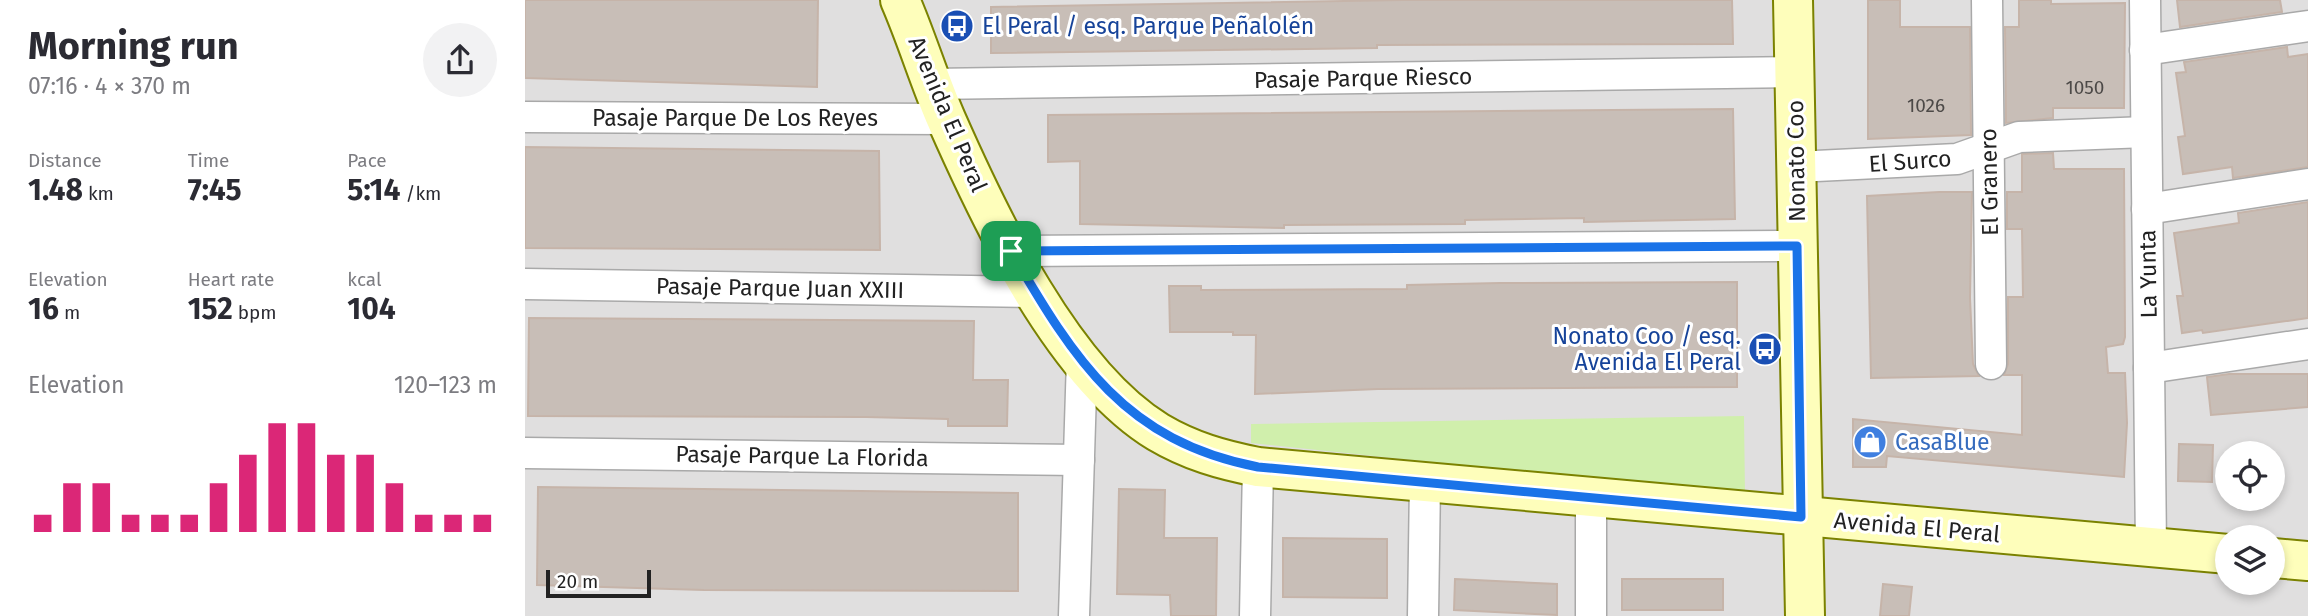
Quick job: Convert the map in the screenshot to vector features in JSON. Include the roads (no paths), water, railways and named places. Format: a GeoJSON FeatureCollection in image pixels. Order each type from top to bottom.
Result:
{"type":"FeatureCollection","features":[{"type":"Feature","properties":{"kind":"street","name":"Avenida El Peral"},"geometry":{"type":"LineString","coordinates":[[900,0],[946,119],[1011,251],[1035,292],[1103,387],[1158,431],[1220,460],[1258,467],[2215,553]]}},
{"type":"Feature","properties":{"kind":"street","name":"Nonato Coo"},"geometry":{"type":"LineString","coordinates":[[1793,0],[1805,616]]}},
{"type":"Feature","properties":{"kind":"street","name":"El Granero"},"geometry":{"type":"LineString","coordinates":[[1987,0],[1991,364]]}},
{"type":"Feature","properties":{"kind":"street","name":"La Yunta"},"geometry":{"type":"LineString","coordinates":[[2144,0],[2151,548]]}},
{"type":"Feature","properties":{"kind":"street"},"geometry":{"type":"LineString","coordinates":[[2145,50],[2308,26]]}},
{"type":"Feature","properties":{"kind":"street","name":"Pasaje Parque Riesco"},"geometry":{"type":"LineString","coordinates":[[932,84],[1794,72]]}},
{"type":"Feature","properties":{"kind":"street","name":"Pasaje Parque De Los Reyes"},"geometry":{"type":"LineString","coordinates":[[525,117],[946,119]]}},
{"type":"Feature","properties":{"kind":"street","name":"El Surco"},"geometry":{"type":"LineString","coordinates":[[1796,167],[1957,159],[2019,137],[2147,132]]}},
{"type":"Feature","properties":{"kind":"street"},"geometry":{"type":"LineString","coordinates":[[2147,209],[2308,184]]}},
{"type":"Feature","properties":{"kind":"street"},"geometry":{"type":"LineString","coordinates":[[1011,251],[1797,246]]}},
{"type":"Feature","properties":{"kind":"street","name":"Pasaje Parque Juan XXIII"},"geometry":{"type":"LineString","coordinates":[[525,284],[1035,292]]}},
{"type":"Feature","properties":{"kind":"street"},"geometry":{"type":"LineString","coordinates":[[2149,368],[2308,344]]}},
{"type":"Feature","properties":{"kind":"street"},"geometry":{"type":"LineString","coordinates":[[1074,616],[1082,359]]}},
{"type":"Feature","properties":{"kind":"street","name":"Pasaje Parque La Florida"},"geometry":{"type":"LineString","coordinates":[[525,453],[1079,460]]}},
{"type":"Feature","properties":{"kind":"street"},"geometry":{"type":"LineString","coordinates":[[1255,616],[1258,467]]}},
{"type":"Feature","properties":{"kind":"street"},"geometry":{"type":"LineString","coordinates":[[1423,616],[1425,482]]}},
{"type":"Feature","properties":{"kind":"street"},"geometry":{"type":"LineString","coordinates":[[1591,497],[1591,616]]}},
{"type":"Feature","properties":{"kind":"street"},"geometry":{"type":"LineString","coordinates":[[2285,559],[2308,561]]}},
{"type":"Feature","properties":{"kind":"place","name":"El Peral / esq. Parque Peñalolén"},"geometry":{"type":"Point","coordinates":[957,26]}},
{"type":"Feature","properties":{"kind":"place","name":"Nonato Coo / esq. Avenida El Peral"},"geometry":{"type":"Point","coordinates":[1765,349]}},
{"type":"Feature","properties":{"kind":"place","name":"CasaBlue"},"geometry":{"type":"Point","coordinates":[1870,442]}}]}
